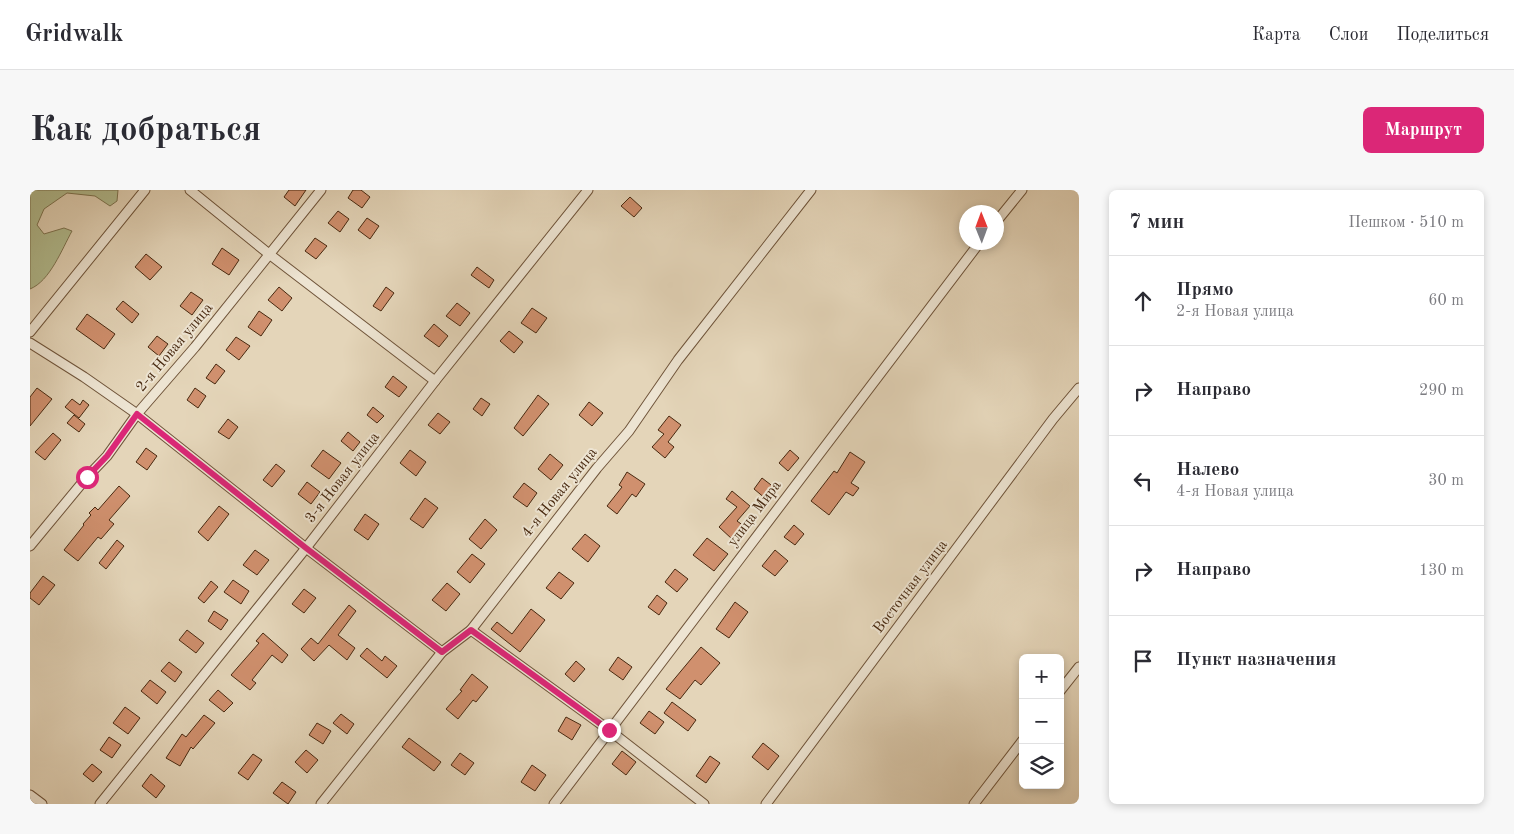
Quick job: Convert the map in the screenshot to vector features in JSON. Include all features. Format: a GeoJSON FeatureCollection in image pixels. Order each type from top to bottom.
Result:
{"type":"FeatureCollection","features":[{"type":"Feature","properties":{"kind":"street"},"geometry":{"type":"LineString","coordinates":[[30,332],[145,190]]}},
{"type":"Feature","properties":{"kind":"street"},"geometry":{"type":"LineString","coordinates":[[190,190],[269,254],[435,381]]}},
{"type":"Feature","properties":{"kind":"street","name":"2-я Новая улица"},"geometry":{"type":"LineString","coordinates":[[30,546],[87,477],[107,456],[137,414],[195,347],[321,190]]}},
{"type":"Feature","properties":{"kind":"street","name":"3-я Новая улица"},"geometry":{"type":"LineString","coordinates":[[100,804],[306,548],[435,381],[588,190]]}},
{"type":"Feature","properties":{"kind":"street","name":"4-я Новая улица"},"geometry":{"type":"LineString","coordinates":[[321,804],[442,652],[471,630],[591,475],[629,431],[678,360],[811,190]]}},
{"type":"Feature","properties":{"kind":"street"},"geometry":{"type":"LineString","coordinates":[[1004,212],[1022,190]]}},
{"type":"Feature","properties":{"kind":"street","name":"улица Мира"},"geometry":{"type":"LineString","coordinates":[[554,804],[974,250]]}},
{"type":"Feature","properties":{"kind":"street"},"geometry":{"type":"LineString","coordinates":[[30,343],[84,377],[137,414],[306,548],[442,652]]}},
{"type":"Feature","properties":{"kind":"street","name":"Восточная улица"},"geometry":{"type":"LineString","coordinates":[[766,804],[1053,418],[1079,388]]}},
{"type":"Feature","properties":{"kind":"street"},"geometry":{"type":"LineString","coordinates":[[471,630],[609,730],[704,804]]}},
{"type":"Feature","properties":{"kind":"street"},"geometry":{"type":"LineString","coordinates":[[1064,686],[1079,667]]}},
{"type":"Feature","properties":{"kind":"street"},"geometry":{"type":"LineString","coordinates":[[974,804],[1020,744]]}},
{"type":"Feature","properties":{"kind":"street"},"geometry":{"type":"LineString","coordinates":[[30,794],[42,804]]}},
{"type":"Feature","properties":{"kind":"green space"},"geometry":{"type":"Polygon","coordinates":[[[30,190],[118,190],[117,201],[110,206],[95,196],[67,193],[44,209],[37,225],[44,234],[64,228],[72,231],[60,255],[44,279],[30,289],[30,190]]]}},
{"type":"Feature","properties":{"kind":"building"},"geometry":{"type":"Polygon","coordinates":[[[289,190],[306,190],[295,206],[284,197],[289,190]]]}},
{"type":"Feature","properties":{"kind":"building"},"geometry":{"type":"Polygon","coordinates":[[[353,190],[361,190],[370,197],[362,208],[348,198],[353,190]]]}},
{"type":"Feature","properties":{"kind":"building"},"geometry":{"type":"Polygon","coordinates":[[[630,197],[642,208],[634,217],[621,206],[630,197]]]}},
{"type":"Feature","properties":{"kind":"building"},"geometry":{"type":"Polygon","coordinates":[[[338,211],[349,219],[340,232],[328,223],[338,211]]]}},
{"type":"Feature","properties":{"kind":"building"},"geometry":{"type":"Polygon","coordinates":[[[367,218],[379,226],[370,239],[358,230],[367,218]]]}},
{"type":"Feature","properties":{"kind":"building"},"geometry":{"type":"Polygon","coordinates":[[[315,238],[327,246],[316,259],[305,251],[315,238]]]}},
{"type":"Feature","properties":{"kind":"building"},"geometry":{"type":"Polygon","coordinates":[[[222,248],[239,260],[229,275],[212,264],[222,248]]]}},
{"type":"Feature","properties":{"kind":"building"},"geometry":{"type":"Polygon","coordinates":[[[146,254],[162,267],[150,280],[135,267],[146,254]]]}},
{"type":"Feature","properties":{"kind":"building"},"geometry":{"type":"Polygon","coordinates":[[[477,267],[494,280],[489,288],[471,275],[477,267]]]}},
{"type":"Feature","properties":{"kind":"building"},"geometry":{"type":"Polygon","coordinates":[[[279,287],[292,298],[282,311],[268,300],[279,287]]]}},
{"type":"Feature","properties":{"kind":"building"},"geometry":{"type":"Polygon","coordinates":[[[386,287],[394,293],[381,311],[373,306],[386,287]]]}},
{"type":"Feature","properties":{"kind":"building"},"geometry":{"type":"Polygon","coordinates":[[[191,292],[203,300],[192,315],[180,306],[191,292]]]}},
{"type":"Feature","properties":{"kind":"building"},"geometry":{"type":"Polygon","coordinates":[[[123,301],[139,314],[132,323],[116,309],[123,301]]]}},
{"type":"Feature","properties":{"kind":"building"},"geometry":{"type":"Polygon","coordinates":[[[457,303],[470,313],[460,326],[446,316],[457,303]]]}},
{"type":"Feature","properties":{"kind":"building"},"geometry":{"type":"Polygon","coordinates":[[[532,308],[547,318],[536,333],[521,323],[532,308]]]}},
{"type":"Feature","properties":{"kind":"building"},"geometry":{"type":"Polygon","coordinates":[[[259,311],[272,320],[261,336],[248,327],[259,311]]]}},
{"type":"Feature","properties":{"kind":"building"},"geometry":{"type":"Polygon","coordinates":[[[87,314],[115,334],[104,349],[76,329],[87,314]]]}},
{"type":"Feature","properties":{"kind":"building"},"geometry":{"type":"Polygon","coordinates":[[[434,324],[448,336],[439,347],[424,336],[434,324]]]}},
{"type":"Feature","properties":{"kind":"building"},"geometry":{"type":"Polygon","coordinates":[[[509,331],[523,342],[514,353],[500,341],[509,331]]]}},
{"type":"Feature","properties":{"kind":"building"},"geometry":{"type":"Polygon","coordinates":[[[157,336],[168,344],[159,356],[148,347],[157,336]]]}},
{"type":"Feature","properties":{"kind":"building"},"geometry":{"type":"Polygon","coordinates":[[[236,337],[250,346],[239,360],[226,350],[236,337]]]}},
{"type":"Feature","properties":{"kind":"building"},"geometry":{"type":"Polygon","coordinates":[[[216,364],[225,371],[215,384],[206,378],[216,364]]]}},
{"type":"Feature","properties":{"kind":"building"},"geometry":{"type":"Polygon","coordinates":[[[393,376],[407,387],[399,397],[385,387],[393,376]]]}},
{"type":"Feature","properties":{"kind":"building"},"geometry":{"type":"Polygon","coordinates":[[[37,388],[52,399],[30,426],[30,397],[37,388]]]}},
{"type":"Feature","properties":{"kind":"building"},"geometry":{"type":"Polygon","coordinates":[[[195,388],[206,396],[198,408],[187,400],[195,388]]]}},
{"type":"Feature","properties":{"kind":"building"},"geometry":{"type":"Polygon","coordinates":[[[538,395],[549,404],[523,436],[514,428],[538,395]]]}},
{"type":"Feature","properties":{"kind":"building"},"geometry":{"type":"Polygon","coordinates":[[[481,398],[490,404],[482,416],[473,409],[481,398]]]}},
{"type":"Feature","properties":{"kind":"building"},"geometry":{"type":"Polygon","coordinates":[[[72,399],[80,405],[83,400],[89,405],[79,418],[65,407],[72,399]]]}},
{"type":"Feature","properties":{"kind":"building"},"geometry":{"type":"Polygon","coordinates":[[[589,402],[603,413],[592,426],[579,415],[589,402]]]}},
{"type":"Feature","properties":{"kind":"building"},"geometry":{"type":"Polygon","coordinates":[[[373,407],[384,416],[377,423],[367,415],[373,407]]]}},
{"type":"Feature","properties":{"kind":"building"},"geometry":{"type":"Polygon","coordinates":[[[438,413],[450,422],[440,434],[428,425],[438,413]]]}},
{"type":"Feature","properties":{"kind":"building"},"geometry":{"type":"Polygon","coordinates":[[[74,415],[85,424],[79,432],[67,423],[74,415]]]}},
{"type":"Feature","properties":{"kind":"building"},"geometry":{"type":"Polygon","coordinates":[[[669,416],[681,425],[668,442],[674,447],[665,458],[652,447],[664,434],[658,430],[669,416]]]}},
{"type":"Feature","properties":{"kind":"building"},"geometry":{"type":"Polygon","coordinates":[[[228,419],[238,427],[229,439],[218,432],[228,419]]]}},
{"type":"Feature","properties":{"kind":"building"},"geometry":{"type":"Polygon","coordinates":[[[348,432],[360,442],[353,451],[341,441],[348,432]]]}},
{"type":"Feature","properties":{"kind":"building"},"geometry":{"type":"Polygon","coordinates":[[[53,433],[61,440],[45,460],[35,452],[53,433]]]}},
{"type":"Feature","properties":{"kind":"building"},"geometry":{"type":"Polygon","coordinates":[[[146,448],[157,456],[147,470],[136,462],[146,448]]]}},
{"type":"Feature","properties":{"kind":"building"},"geometry":{"type":"Polygon","coordinates":[[[323,450],[341,463],[329,479],[311,466],[323,450]]]}},
{"type":"Feature","properties":{"kind":"building"},"geometry":{"type":"Polygon","coordinates":[[[410,450],[426,462],[416,476],[400,463],[410,450]]]}},
{"type":"Feature","properties":{"kind":"building"},"geometry":{"type":"Polygon","coordinates":[[[790,450],[799,458],[788,471],[779,463],[790,450]]]}},
{"type":"Feature","properties":{"kind":"building"},"geometry":{"type":"Polygon","coordinates":[[[850,452],[865,462],[851,483],[859,488],[853,496],[846,492],[829,515],[811,501],[834,471],[837,473],[850,452]]]}},
{"type":"Feature","properties":{"kind":"building"},"geometry":{"type":"Polygon","coordinates":[[[550,454],[563,465],[551,480],[538,469],[550,454]]]}},
{"type":"Feature","properties":{"kind":"building"},"geometry":{"type":"Polygon","coordinates":[[[276,464],[285,471],[272,487],[263,480],[276,464]]]}},
{"type":"Feature","properties":{"kind":"building"},"geometry":{"type":"Polygon","coordinates":[[[627,472],[645,484],[636,497],[632,494],[617,514],[607,506],[622,487],[619,485],[627,472]]]}},
{"type":"Feature","properties":{"kind":"building"},"geometry":{"type":"Polygon","coordinates":[[[762,478],[775,488],[766,499],[754,489],[762,478]]]}},
{"type":"Feature","properties":{"kind":"building"},"geometry":{"type":"Polygon","coordinates":[[[307,482],[320,492],[311,504],[298,494],[307,482]]]}},
{"type":"Feature","properties":{"kind":"building"},"geometry":{"type":"Polygon","coordinates":[[[524,483],[537,493],[527,507],[513,497],[524,483]]]}},
{"type":"Feature","properties":{"kind":"building"},"geometry":{"type":"Polygon","coordinates":[[[119,486],[130,496],[109,520],[114,524],[101,539],[98,537],[78,561],[64,550],[91,515],[89,513],[95,507],[98,510],[119,486]]]}},
{"type":"Feature","properties":{"kind":"building"},"geometry":{"type":"Polygon","coordinates":[[[732,491],[750,506],[737,521],[744,526],[732,539],[719,527],[737,507],[726,499],[732,491]]]}},
{"type":"Feature","properties":{"kind":"building"},"geometry":{"type":"Polygon","coordinates":[[[425,498],[438,508],[423,528],[410,519],[425,498]]]}},
{"type":"Feature","properties":{"kind":"building"},"geometry":{"type":"Polygon","coordinates":[[[219,506],[229,514],[208,541],[198,532],[219,506]]]}},
{"type":"Feature","properties":{"kind":"building"},"geometry":{"type":"Polygon","coordinates":[[[365,514],[379,524],[368,540],[354,530],[365,514]]]}},
{"type":"Feature","properties":{"kind":"building"},"geometry":{"type":"Polygon","coordinates":[[[485,519],[497,530],[481,549],[469,539],[485,519]]]}},
{"type":"Feature","properties":{"kind":"building"},"geometry":{"type":"Polygon","coordinates":[[[794,525],[804,534],[795,545],[784,537],[794,525]]]}},
{"type":"Feature","properties":{"kind":"building"},"geometry":{"type":"Polygon","coordinates":[[[585,534],[600,546],[588,562],[572,549],[585,534]]]}},
{"type":"Feature","properties":{"kind":"building"},"geometry":{"type":"Polygon","coordinates":[[[707,538],[728,554],[714,571],[693,555],[707,538]]]}},
{"type":"Feature","properties":{"kind":"building"},"geometry":{"type":"Polygon","coordinates":[[[117,540],[124,546],[106,569],[99,563],[117,540]]]}},
{"type":"Feature","properties":{"kind":"building"},"geometry":{"type":"Polygon","coordinates":[[[255,550],[269,560],[257,575],[243,565],[255,550]]]}},
{"type":"Feature","properties":{"kind":"building"},"geometry":{"type":"Polygon","coordinates":[[[775,550],[788,561],[775,576],[762,566],[775,550]]]}},
{"type":"Feature","properties":{"kind":"building"},"geometry":{"type":"Polygon","coordinates":[[[472,554],[485,564],[470,583],[457,572],[472,554]]]}},
{"type":"Feature","properties":{"kind":"building"},"geometry":{"type":"Polygon","coordinates":[[[675,569],[688,579],[677,592],[665,582],[675,569]]]}},
{"type":"Feature","properties":{"kind":"building"},"geometry":{"type":"Polygon","coordinates":[[[559,572],[574,583],[561,599],[546,588],[559,572]]]}},
{"type":"Feature","properties":{"kind":"building"},"geometry":{"type":"Polygon","coordinates":[[[43,576],[55,585],[39,605],[30,598],[30,593],[43,576]]]}},
{"type":"Feature","properties":{"kind":"building"},"geometry":{"type":"Polygon","coordinates":[[[233,580],[249,591],[241,604],[224,592],[233,580]]]}},
{"type":"Feature","properties":{"kind":"building"},"geometry":{"type":"Polygon","coordinates":[[[211,581],[218,587],[204,603],[198,598],[211,581]]]}},
{"type":"Feature","properties":{"kind":"building"},"geometry":{"type":"Polygon","coordinates":[[[447,583],[460,594],[446,611],[432,600],[447,583]]]}},
{"type":"Feature","properties":{"kind":"building"},"geometry":{"type":"Polygon","coordinates":[[[304,589],[316,598],[304,613],[292,604],[304,589]]]}},
{"type":"Feature","properties":{"kind":"building"},"geometry":{"type":"Polygon","coordinates":[[[657,595],[667,603],[659,615],[648,607],[657,595]]]}},
{"type":"Feature","properties":{"kind":"building"},"geometry":{"type":"Polygon","coordinates":[[[735,602],[748,612],[729,638],[716,629],[735,602]]]}},
{"type":"Feature","properties":{"kind":"building"},"geometry":{"type":"Polygon","coordinates":[[[349,605],[356,611],[338,635],[355,648],[347,660],[329,645],[314,661],[301,649],[311,638],[318,644],[349,605]]]}},
{"type":"Feature","properties":{"kind":"building"},"geometry":{"type":"Polygon","coordinates":[[[531,609],[545,620],[520,652],[491,629],[497,622],[512,634],[531,609]]]}},
{"type":"Feature","properties":{"kind":"building"},"geometry":{"type":"Polygon","coordinates":[[[214,611],[228,620],[221,630],[208,621],[214,611]]]}},
{"type":"Feature","properties":{"kind":"building"},"geometry":{"type":"Polygon","coordinates":[[[187,630],[204,643],[196,653],[179,640],[187,630]]]}},
{"type":"Feature","properties":{"kind":"building"},"geometry":{"type":"Polygon","coordinates":[[[263,633],[288,655],[282,663],[272,655],[252,680],[256,683],[250,690],[231,675],[259,643],[256,641],[263,633]]]}},
{"type":"Feature","properties":{"kind":"building"},"geometry":{"type":"Polygon","coordinates":[[[701,647],[720,663],[701,685],[695,680],[680,699],[666,689],[701,647]]]}},
{"type":"Feature","properties":{"kind":"building"},"geometry":{"type":"Polygon","coordinates":[[[367,648],[382,661],[385,656],[397,666],[387,678],[360,656],[367,648]]]}},
{"type":"Feature","properties":{"kind":"building"},"geometry":{"type":"Polygon","coordinates":[[[618,657],[632,667],[623,680],[609,670],[618,657]]]}},
{"type":"Feature","properties":{"kind":"building"},"geometry":{"type":"Polygon","coordinates":[[[576,661],[585,669],[574,682],[565,674],[576,661]]]}},
{"type":"Feature","properties":{"kind":"building"},"geometry":{"type":"Polygon","coordinates":[[[169,662],[182,672],[175,682],[161,671],[169,662]]]}},
{"type":"Feature","properties":{"kind":"building"},"geometry":{"type":"Polygon","coordinates":[[[472,674],[488,687],[476,702],[473,700],[458,719],[446,709],[462,691],[460,690],[472,674]]]}},
{"type":"Feature","properties":{"kind":"building"},"geometry":{"type":"Polygon","coordinates":[[[150,680],[166,692],[157,704],[141,691],[150,680]]]}},
{"type":"Feature","properties":{"kind":"building"},"geometry":{"type":"Polygon","coordinates":[[[218,690],[233,703],[224,712],[209,700],[218,690]]]}},
{"type":"Feature","properties":{"kind":"building"},"geometry":{"type":"Polygon","coordinates":[[[672,702],[696,720],[688,731],[664,713],[672,702]]]}},
{"type":"Feature","properties":{"kind":"building"},"geometry":{"type":"Polygon","coordinates":[[[125,707],[140,718],[128,734],[113,723],[125,707]]]}},
{"type":"Feature","properties":{"kind":"building"},"geometry":{"type":"Polygon","coordinates":[[[649,711],[664,722],[655,734],[640,723],[649,711]]]}},
{"type":"Feature","properties":{"kind":"building"},"geometry":{"type":"Polygon","coordinates":[[[341,714],[354,724],[347,734],[333,723],[341,714]]]}},
{"type":"Feature","properties":{"kind":"building"},"geometry":{"type":"Polygon","coordinates":[[[204,715],[215,723],[193,749],[191,747],[180,766],[166,758],[182,734],[186,737],[204,715]]]}},
{"type":"Feature","properties":{"kind":"building"},"geometry":{"type":"Polygon","coordinates":[[[566,717],[581,725],[572,740],[558,731],[566,717]]]}},
{"type":"Feature","properties":{"kind":"building"},"geometry":{"type":"Polygon","coordinates":[[[317,723],[331,731],[323,744],[309,735],[317,723]]]}},
{"type":"Feature","properties":{"kind":"building"},"geometry":{"type":"Polygon","coordinates":[[[109,737],[121,745],[112,758],[100,750],[109,737]]]}},
{"type":"Feature","properties":{"kind":"building"},"geometry":{"type":"Polygon","coordinates":[[[409,738],[441,762],[434,771],[402,747],[409,738]]]}},
{"type":"Feature","properties":{"kind":"building"},"geometry":{"type":"Polygon","coordinates":[[[763,743],[779,756],[768,770],[752,757],[763,743]]]}},
{"type":"Feature","properties":{"kind":"building"},"geometry":{"type":"Polygon","coordinates":[[[306,750],[318,760],[307,773],[295,762],[306,750]]]}},
{"type":"Feature","properties":{"kind":"building"},"geometry":{"type":"Polygon","coordinates":[[[622,751],[636,762],[626,775],[612,764],[622,751]]]}},
{"type":"Feature","properties":{"kind":"building"},"geometry":{"type":"Polygon","coordinates":[[[460,753],[474,763],[465,775],[451,765],[460,753]]]}},
{"type":"Feature","properties":{"kind":"building"},"geometry":{"type":"Polygon","coordinates":[[[253,754],[262,760],[248,780],[238,773],[253,754]]]}},
{"type":"Feature","properties":{"kind":"building"},"geometry":{"type":"Polygon","coordinates":[[[710,756],[720,763],[706,783],[696,776],[710,756]]]}},
{"type":"Feature","properties":{"kind":"building"},"geometry":{"type":"Polygon","coordinates":[[[92,764],[102,772],[93,782],[83,774],[92,764]]]}},
{"type":"Feature","properties":{"kind":"building"},"geometry":{"type":"Polygon","coordinates":[[[532,765],[546,775],[535,791],[521,782],[532,765]]]}},
{"type":"Feature","properties":{"kind":"building"},"geometry":{"type":"Polygon","coordinates":[[[151,774],[165,786],[156,798],[142,786],[151,774]]]}},
{"type":"Feature","properties":{"kind":"building"},"geometry":{"type":"Polygon","coordinates":[[[282,782],[296,792],[288,804],[273,793],[282,782]]]}},
{"type":"Feature","properties":{"kind":"route"},"geometry":{"type":"LineString","coordinates":[[87,477],[107,456],[137,414],[306,548],[442,652],[471,630],[609,730]]}}]}
